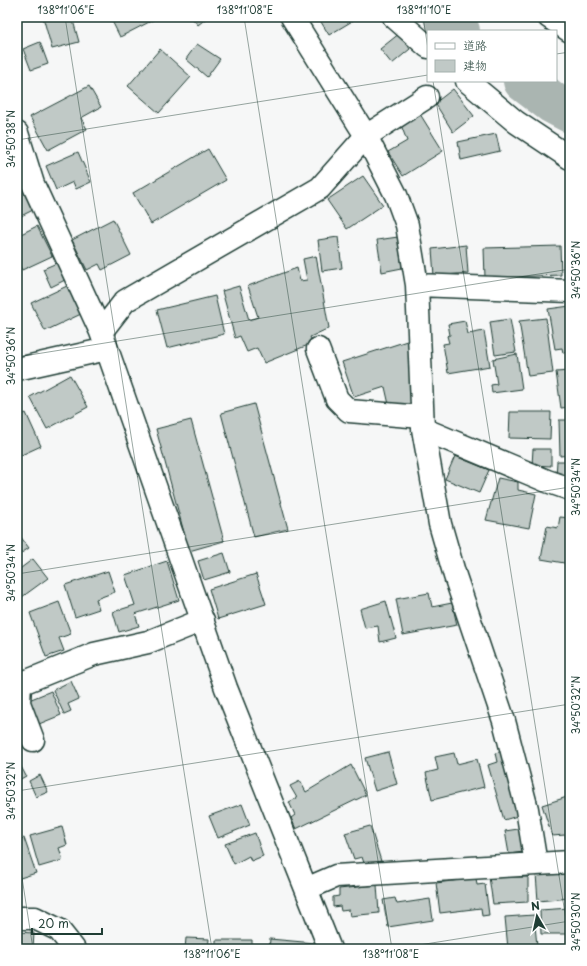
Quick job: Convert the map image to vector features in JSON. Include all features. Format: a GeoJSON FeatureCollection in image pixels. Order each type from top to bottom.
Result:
{"type":"FeatureCollection","features":[{"type":"Feature","properties":{"kind":"street"},"geometry":{"type":"LineString","coordinates":[[292,17],[366,136],[396,195],[407,225],[417,285],[423,423],[440,524],[455,576],[504,721],[527,809],[536,864]]}},
{"type":"Feature","properties":{"kind":"street"},"geometry":{"type":"LineString","coordinates":[[394,17],[427,46]]}},
{"type":"Feature","properties":{"kind":"street"},"geometry":{"type":"LineString","coordinates":[[549,17],[570,31]]}},
{"type":"Feature","properties":{"kind":"street"},"geometry":{"type":"LineString","coordinates":[[468,82],[516,122],[570,158]]}},
{"type":"Feature","properties":{"kind":"street"},"geometry":{"type":"LineString","coordinates":[[17,369],[104,341],[125,301],[320,188],[366,136],[427,97]]}},
{"type":"Feature","properties":{"kind":"street"},"geometry":{"type":"LineString","coordinates":[[17,133],[33,184],[104,341],[226,688],[330,949]]}},
{"type":"Feature","properties":{"kind":"street"},"geometry":{"type":"LineString","coordinates":[[417,285],[570,291]]}},
{"type":"Feature","properties":{"kind":"street"},"geometry":{"type":"LineString","coordinates":[[318,349],[337,399],[349,411],[423,423],[547,481],[570,489]]}},
{"type":"Feature","properties":{"kind":"street"},"geometry":{"type":"LineString","coordinates":[[33,740],[18,703],[19,681],[94,654],[148,642],[203,620]]}},
{"type":"Feature","properties":{"kind":"street"},"geometry":{"type":"LineString","coordinates":[[306,888],[336,876],[570,862]]}},
{"type":"Feature","properties":{"kind":"street"},"geometry":{"type":"LineString","coordinates":[[17,918],[35,918],[59,930],[74,949]]}},
{"type":"Feature","properties":{"kind":"building"},"geometry":{"type":"Polygon","coordinates":[[[43,17],[72,17],[79,42],[52,49],[43,17]]]}},
{"type":"Feature","properties":{"kind":"building"},"geometry":{"type":"Polygon","coordinates":[[[110,17],[153,17],[155,19],[120,37],[110,17]]]}},
{"type":"Feature","properties":{"kind":"building"},"geometry":{"type":"Polygon","coordinates":[[[191,17],[208,17],[198,25],[191,17]]]}},
{"type":"Feature","properties":{"kind":"building"},"geometry":{"type":"Polygon","coordinates":[[[318,17],[359,17],[329,35],[318,17]]]}},
{"type":"Feature","properties":{"kind":"building"},"geometry":{"type":"Polygon","coordinates":[[[400,33],[410,49],[392,64],[380,49],[400,33]]]}},
{"type":"Feature","properties":{"kind":"building"},"geometry":{"type":"Polygon","coordinates":[[[17,42],[22,54],[17,56],[17,42]]]}},
{"type":"Feature","properties":{"kind":"building"},"geometry":{"type":"Polygon","coordinates":[[[40,42],[48,64],[31,70],[23,49],[40,42]]]}},
{"type":"Feature","properties":{"kind":"building"},"geometry":{"type":"Polygon","coordinates":[[[197,44],[220,59],[207,77],[186,59],[197,44]]]}},
{"type":"Feature","properties":{"kind":"building"},"geometry":{"type":"Polygon","coordinates":[[[160,49],[191,77],[159,113],[128,86],[160,49]]]}},
{"type":"Feature","properties":{"kind":"building"},"geometry":{"type":"Polygon","coordinates":[[[89,86],[101,107],[81,118],[87,129],[48,150],[30,117],[89,86]]]}},
{"type":"Feature","properties":{"kind":"building"},"geometry":{"type":"Polygon","coordinates":[[[453,89],[474,116],[453,132],[435,103],[453,89]]]}},
{"type":"Feature","properties":{"kind":"building"},"geometry":{"type":"Polygon","coordinates":[[[420,114],[443,151],[403,176],[388,152],[407,141],[401,125],[420,114]]]}},
{"type":"Feature","properties":{"kind":"building"},"geometry":{"type":"Polygon","coordinates":[[[496,134],[500,151],[461,160],[458,142],[496,134]]]}},
{"type":"Feature","properties":{"kind":"building"},"geometry":{"type":"Polygon","coordinates":[[[208,149],[226,180],[151,224],[133,193],[208,149]]]}},
{"type":"Feature","properties":{"kind":"building"},"geometry":{"type":"Polygon","coordinates":[[[78,152],[91,182],[76,189],[73,182],[56,190],[46,166],[78,152]]]}},
{"type":"Feature","properties":{"kind":"building"},"geometry":{"type":"Polygon","coordinates":[[[17,170],[37,208],[17,218],[17,170]]]}},
{"type":"Feature","properties":{"kind":"building"},"geometry":{"type":"Polygon","coordinates":[[[363,176],[383,205],[347,229],[327,200],[363,176]]]}},
{"type":"Feature","properties":{"kind":"building"},"geometry":{"type":"Polygon","coordinates":[[[113,219],[131,255],[102,270],[99,264],[87,270],[72,240],[113,219]]]}},
{"type":"Feature","properties":{"kind":"building"},"geometry":{"type":"Polygon","coordinates":[[[37,226],[52,256],[22,270],[17,261],[17,236],[37,226]]]}},
{"type":"Feature","properties":{"kind":"building"},"geometry":{"type":"Polygon","coordinates":[[[338,237],[342,268],[322,271],[318,240],[338,237]]]}},
{"type":"Feature","properties":{"kind":"building"},"geometry":{"type":"Polygon","coordinates":[[[398,237],[402,268],[382,272],[377,240],[398,237]]]}},
{"type":"Feature","properties":{"kind":"building"},"geometry":{"type":"Polygon","coordinates":[[[466,245],[468,273],[434,276],[432,249],[466,245]]]}},
{"type":"Feature","properties":{"kind":"building"},"geometry":{"type":"Polygon","coordinates":[[[560,246],[561,275],[485,278],[484,248],[560,246]]]}},
{"type":"Feature","properties":{"kind":"building"},"geometry":{"type":"Polygon","coordinates":[[[316,256],[329,328],[310,337],[313,343],[264,363],[257,348],[247,352],[240,336],[235,338],[222,291],[239,286],[249,320],[258,317],[248,286],[297,268],[300,281],[307,280],[303,259],[316,256]]]}},
{"type":"Feature","properties":{"kind":"building"},"geometry":{"type":"Polygon","coordinates":[[[59,262],[67,279],[51,287],[43,269],[59,262]]]}},
{"type":"Feature","properties":{"kind":"building"},"geometry":{"type":"Polygon","coordinates":[[[67,286],[81,314],[45,331],[31,303],[67,286]]]}},
{"type":"Feature","properties":{"kind":"building"},"geometry":{"type":"Polygon","coordinates":[[[215,296],[224,334],[167,348],[157,310],[215,296]]]}},
{"type":"Feature","properties":{"kind":"building"},"geometry":{"type":"Polygon","coordinates":[[[570,306],[570,352],[563,353],[562,348],[555,349],[548,309],[570,306]]]}},
{"type":"Feature","properties":{"kind":"building"},"geometry":{"type":"Polygon","coordinates":[[[546,318],[553,373],[528,376],[519,321],[546,318]]]}},
{"type":"Feature","properties":{"kind":"building"},"geometry":{"type":"Polygon","coordinates":[[[510,319],[516,352],[495,355],[490,322],[510,319]]]}},
{"type":"Feature","properties":{"kind":"building"},"geometry":{"type":"Polygon","coordinates":[[[465,321],[468,334],[484,331],[490,366],[448,373],[443,344],[449,343],[447,336],[450,335],[448,324],[465,321]]]}},
{"type":"Feature","properties":{"kind":"building"},"geometry":{"type":"Polygon","coordinates":[[[410,340],[411,404],[390,409],[385,387],[354,397],[342,362],[410,340]]]}},
{"type":"Feature","properties":{"kind":"building"},"geometry":{"type":"Polygon","coordinates":[[[517,354],[522,389],[492,393],[491,385],[497,384],[493,359],[517,354]]]}},
{"type":"Feature","properties":{"kind":"building"},"geometry":{"type":"Polygon","coordinates":[[[570,371],[570,407],[561,408],[556,372],[570,371]]]}},
{"type":"Feature","properties":{"kind":"building"},"geometry":{"type":"Polygon","coordinates":[[[70,375],[88,407],[47,429],[30,397],[70,375]]]}},
{"type":"Feature","properties":{"kind":"building"},"geometry":{"type":"Polygon","coordinates":[[[254,404],[288,529],[254,537],[221,413],[254,404]]]}},
{"type":"Feature","properties":{"kind":"building"},"geometry":{"type":"Polygon","coordinates":[[[510,412],[551,412],[550,439],[509,438],[510,412]]]}},
{"type":"Feature","properties":{"kind":"building"},"geometry":{"type":"Polygon","coordinates":[[[26,413],[41,446],[17,457],[17,417],[26,413]]]}},
{"type":"Feature","properties":{"kind":"building"},"geometry":{"type":"Polygon","coordinates":[[[191,420],[224,541],[189,551],[156,429],[191,420]]]}},
{"type":"Feature","properties":{"kind":"building"},"geometry":{"type":"Polygon","coordinates":[[[559,420],[570,420],[570,455],[560,456],[559,420]]]}},
{"type":"Feature","properties":{"kind":"building"},"geometry":{"type":"Polygon","coordinates":[[[533,449],[551,449],[551,466],[532,465],[533,449]]]}},
{"type":"Feature","properties":{"kind":"building"},"geometry":{"type":"Polygon","coordinates":[[[455,456],[489,470],[479,493],[445,479],[455,456]]]}},
{"type":"Feature","properties":{"kind":"building"},"geometry":{"type":"Polygon","coordinates":[[[557,461],[570,461],[570,478],[556,477],[557,461]]]}},
{"type":"Feature","properties":{"kind":"building"},"geometry":{"type":"Polygon","coordinates":[[[498,478],[518,482],[518,490],[536,494],[529,528],[486,520],[498,478]]]}},
{"type":"Feature","properties":{"kind":"building"},"geometry":{"type":"Polygon","coordinates":[[[560,517],[570,518],[570,564],[541,559],[547,526],[558,528],[560,517]]]}},
{"type":"Feature","properties":{"kind":"building"},"geometry":{"type":"Polygon","coordinates":[[[17,532],[29,548],[17,556],[17,532]]]}},
{"type":"Feature","properties":{"kind":"building"},"geometry":{"type":"Polygon","coordinates":[[[224,553],[230,572],[204,580],[198,561],[224,553]]]}},
{"type":"Feature","properties":{"kind":"building"},"geometry":{"type":"Polygon","coordinates":[[[33,559],[48,578],[22,597],[17,590],[17,571],[33,559]]]}},
{"type":"Feature","properties":{"kind":"building"},"geometry":{"type":"Polygon","coordinates":[[[167,561],[179,600],[135,614],[139,626],[119,632],[113,612],[135,605],[125,575],[167,561]]]}},
{"type":"Feature","properties":{"kind":"building"},"geometry":{"type":"Polygon","coordinates":[[[108,571],[115,592],[96,599],[99,609],[75,617],[65,585],[108,571]]]}},
{"type":"Feature","properties":{"kind":"building"},"geometry":{"type":"Polygon","coordinates":[[[256,574],[266,604],[218,619],[209,589],[256,574]]]}},
{"type":"Feature","properties":{"kind":"building"},"geometry":{"type":"Polygon","coordinates":[[[429,593],[432,607],[452,603],[457,625],[403,635],[396,599],[429,593]]]}},
{"type":"Feature","properties":{"kind":"building"},"geometry":{"type":"Polygon","coordinates":[[[386,601],[396,638],[380,642],[378,626],[365,628],[360,609],[386,601]]]}},
{"type":"Feature","properties":{"kind":"building"},"geometry":{"type":"Polygon","coordinates":[[[59,602],[71,634],[59,638],[64,651],[46,657],[30,613],[59,602]]]}},
{"type":"Feature","properties":{"kind":"building"},"geometry":{"type":"Polygon","coordinates":[[[71,681],[79,699],[68,704],[71,711],[64,714],[53,690],[71,681]]]}},
{"type":"Feature","properties":{"kind":"building"},"geometry":{"type":"Polygon","coordinates":[[[51,691],[61,715],[39,724],[29,700],[51,691]]]}},
{"type":"Feature","properties":{"kind":"building"},"geometry":{"type":"Polygon","coordinates":[[[507,750],[524,814],[504,820],[488,765],[497,762],[495,753],[507,750]]]}},
{"type":"Feature","properties":{"kind":"building"},"geometry":{"type":"Polygon","coordinates":[[[388,752],[397,784],[375,791],[365,758],[388,752]]]}},
{"type":"Feature","properties":{"kind":"building"},"geometry":{"type":"Polygon","coordinates":[[[454,753],[457,764],[477,759],[484,787],[432,800],[426,773],[438,770],[435,757],[454,753]]]}},
{"type":"Feature","properties":{"kind":"building"},"geometry":{"type":"Polygon","coordinates":[[[17,759],[26,776],[17,781],[17,759]]]}},
{"type":"Feature","properties":{"kind":"building"},"geometry":{"type":"Polygon","coordinates":[[[351,765],[366,795],[296,829],[291,818],[295,815],[289,802],[297,798],[290,786],[300,781],[306,792],[351,765]]]}},
{"type":"Feature","properties":{"kind":"building"},"geometry":{"type":"Polygon","coordinates":[[[40,775],[48,792],[36,797],[29,781],[40,775]]]}},
{"type":"Feature","properties":{"kind":"building"},"geometry":{"type":"Polygon","coordinates":[[[570,796],[570,849],[565,835],[552,836],[542,805],[570,796]]]}},
{"type":"Feature","properties":{"kind":"building"},"geometry":{"type":"Polygon","coordinates":[[[242,804],[250,825],[218,838],[209,816],[242,804]]]}},
{"type":"Feature","properties":{"kind":"building"},"geometry":{"type":"Polygon","coordinates":[[[370,826],[381,861],[365,866],[362,857],[354,859],[345,833],[370,826]]]}},
{"type":"Feature","properties":{"kind":"building"},"geometry":{"type":"Polygon","coordinates":[[[62,827],[67,845],[59,848],[63,860],[39,867],[30,836],[62,827]]]}},
{"type":"Feature","properties":{"kind":"building"},"geometry":{"type":"Polygon","coordinates":[[[525,828],[530,851],[509,854],[505,831],[525,828]]]}},
{"type":"Feature","properties":{"kind":"building"},"geometry":{"type":"Polygon","coordinates":[[[255,833],[263,856],[251,861],[249,856],[234,864],[225,844],[255,833]]]}},
{"type":"Feature","properties":{"kind":"building"},"geometry":{"type":"Polygon","coordinates":[[[24,838],[36,873],[17,879],[17,840],[24,838]]]}},
{"type":"Feature","properties":{"kind":"building"},"geometry":{"type":"Polygon","coordinates":[[[569,873],[570,898],[538,901],[536,874],[569,873]]]}},
{"type":"Feature","properties":{"kind":"building"},"geometry":{"type":"Polygon","coordinates":[[[489,877],[528,877],[528,902],[493,904],[489,877]]]}},
{"type":"Feature","properties":{"kind":"building"},"geometry":{"type":"Polygon","coordinates":[[[476,878],[477,885],[485,884],[489,915],[482,916],[481,908],[440,913],[436,883],[476,878]]]}},
{"type":"Feature","properties":{"kind":"building"},"geometry":{"type":"Polygon","coordinates":[[[377,885],[379,913],[350,916],[349,910],[341,911],[340,906],[333,907],[333,897],[339,896],[339,889],[377,885]]]}},
{"type":"Feature","properties":{"kind":"building"},"geometry":{"type":"Polygon","coordinates":[[[395,898],[397,904],[430,899],[433,920],[388,927],[383,900],[395,898]]]}},
{"type":"Feature","properties":{"kind":"building"},"geometry":{"type":"Polygon","coordinates":[[[570,908],[570,934],[541,934],[540,910],[570,908]]]}},
{"type":"Feature","properties":{"kind":"building"},"geometry":{"type":"Polygon","coordinates":[[[534,915],[537,946],[508,949],[505,917],[534,915]]]}},
{"type":"Feature","properties":{"kind":"building"},"geometry":{"type":"Polygon","coordinates":[[[17,932],[34,933],[33,949],[17,949],[17,932]]]}},
{"type":"Feature","properties":{"kind":"building"},"geometry":{"type":"Polygon","coordinates":[[[186,938],[209,939],[208,949],[185,949],[186,938]]]}},
{"type":"Feature","properties":{"kind":"building"},"geometry":{"type":"Polygon","coordinates":[[[270,939],[314,943],[314,949],[269,949],[270,939]]]}},
{"type":"Feature","properties":{"kind":"building"},"geometry":{"type":"Polygon","coordinates":[[[216,940],[252,940],[252,949],[216,949],[216,940]]]}},
{"type":"Feature","properties":{"kind":"building"},"geometry":{"type":"Polygon","coordinates":[[[182,948],[182,949],[146,949],[182,948]]]}},
{"type":"Feature","properties":{"kind":"waterway"},"geometry":{"type":"LineString","coordinates":[[444,17],[458,30]]}},
{"type":"Feature","properties":{"kind":"waterway"},"geometry":{"type":"LineString","coordinates":[[525,82],[553,103],[570,112]]}}]}
